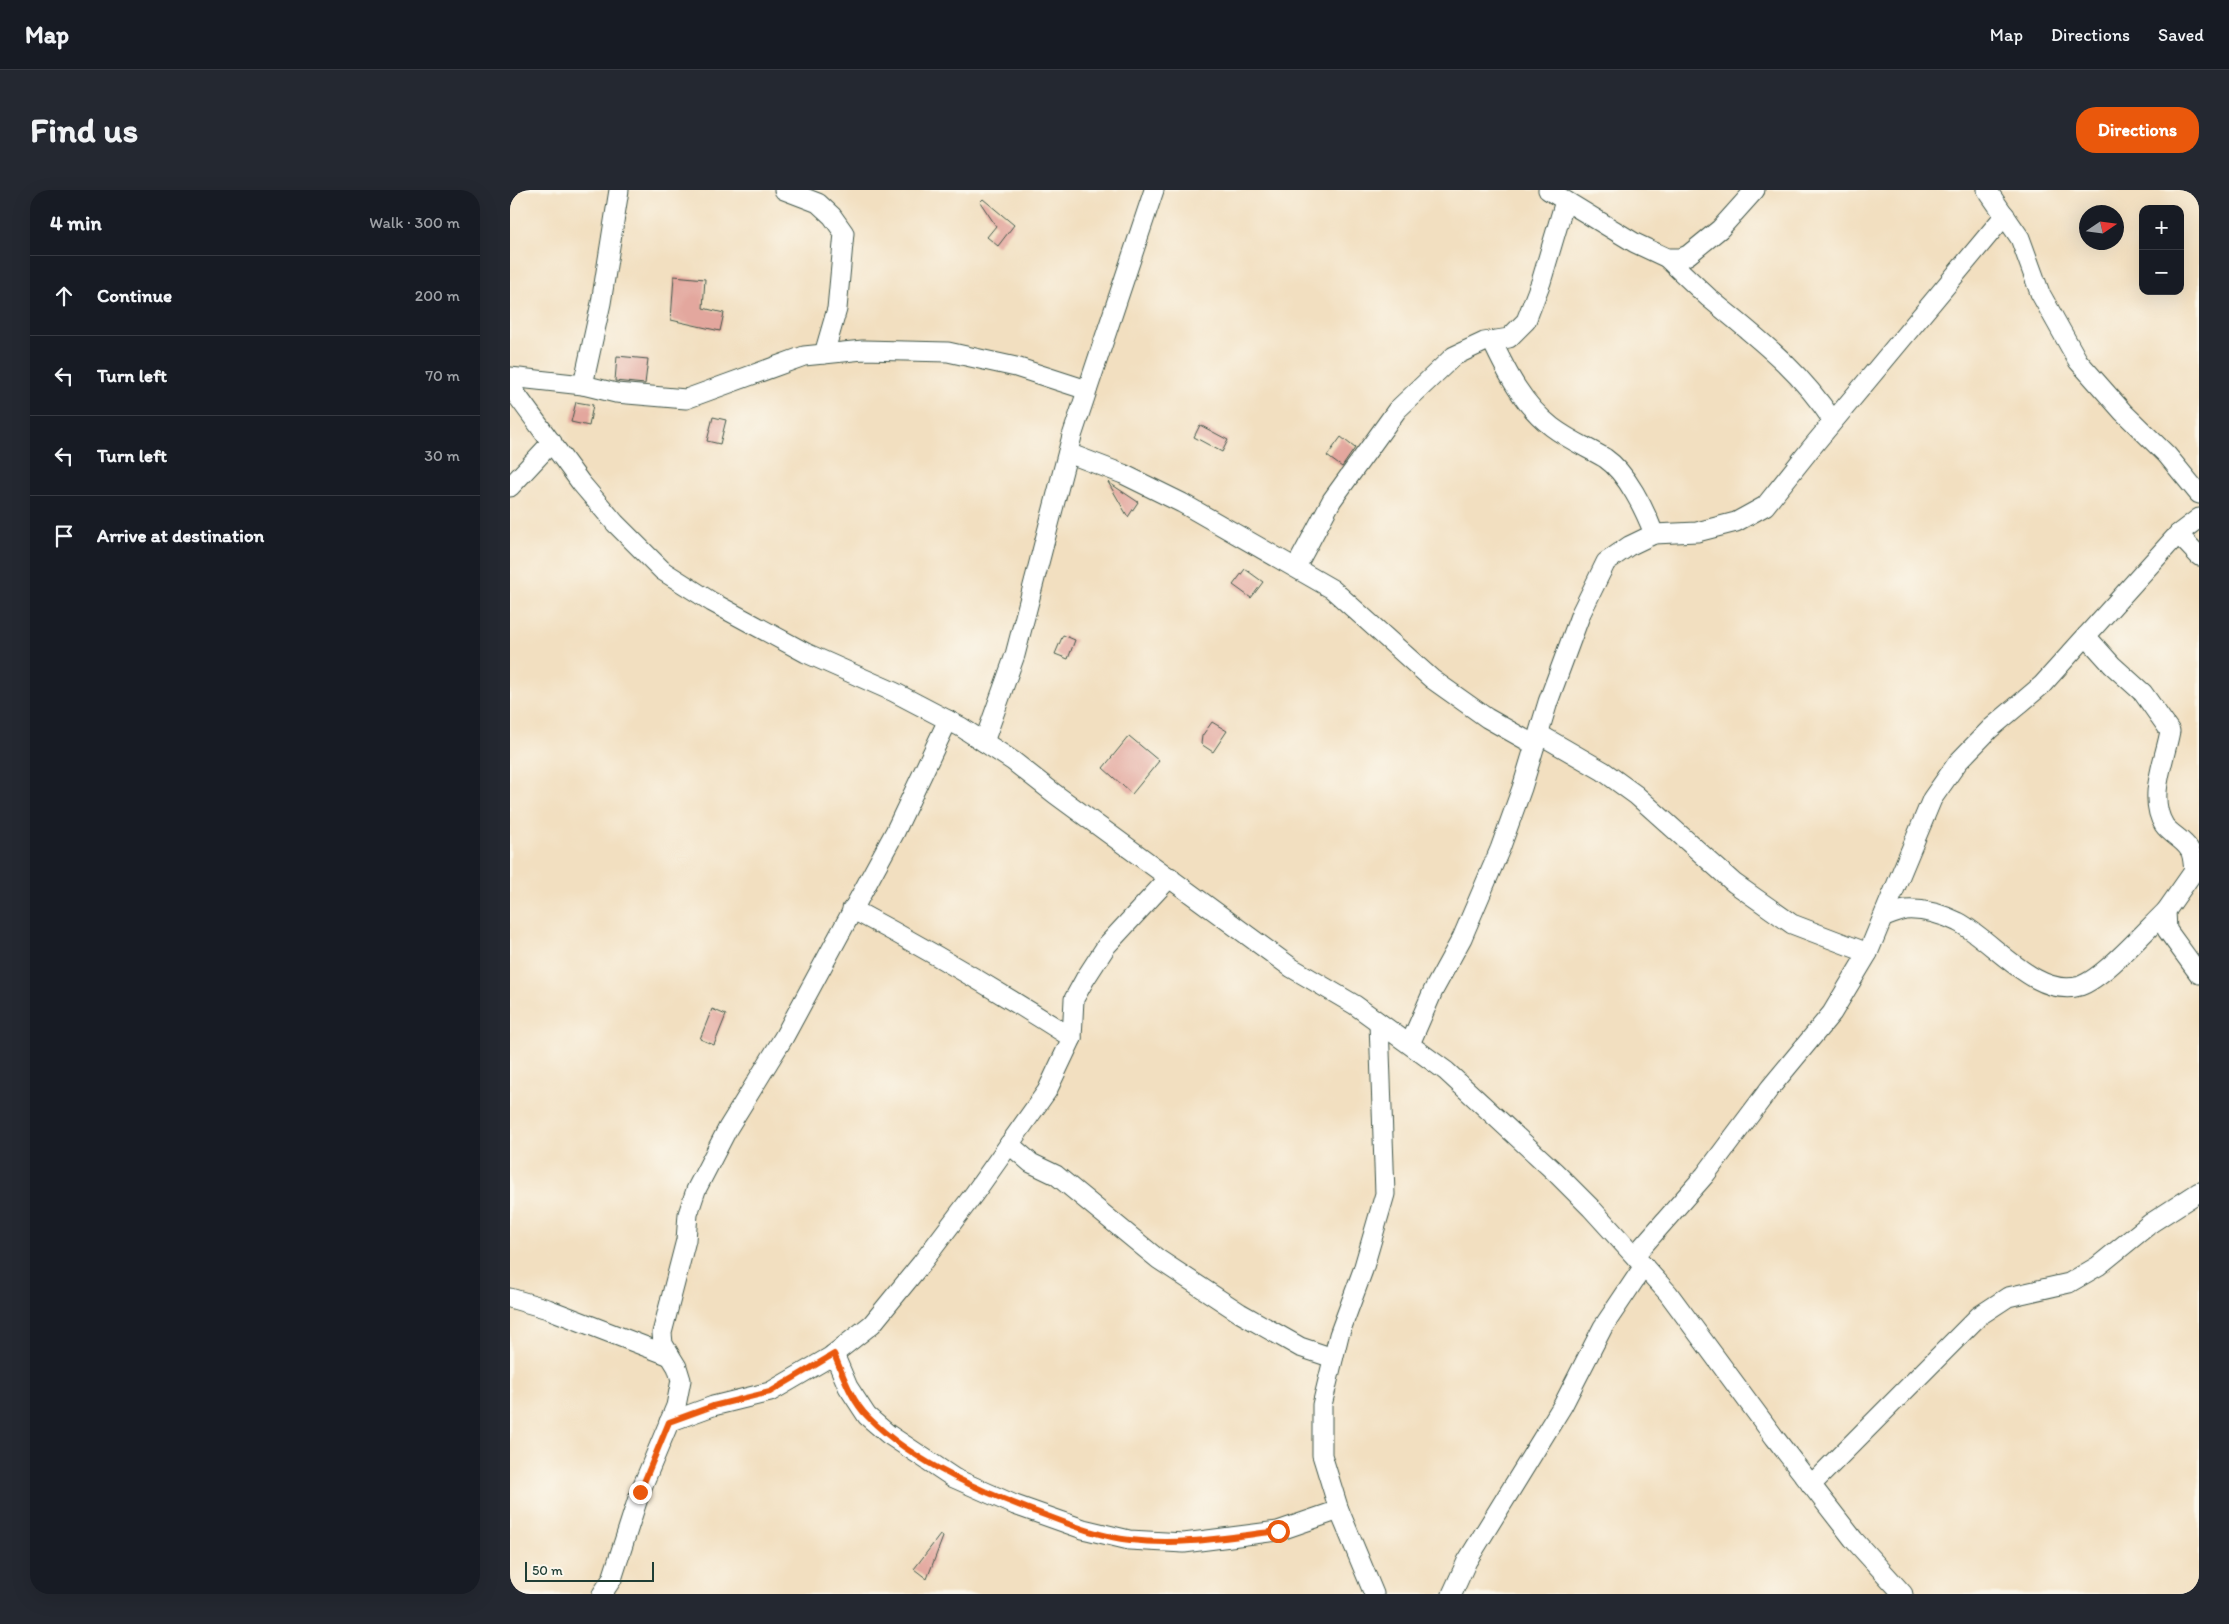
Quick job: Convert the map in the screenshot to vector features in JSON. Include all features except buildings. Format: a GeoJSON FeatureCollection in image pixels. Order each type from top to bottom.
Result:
{"type":"FeatureCollection","features":[{"type":"Feature","properties":{"kind":"street"},"geometry":{"type":"LineString","coordinates":[[583,385],[602,303],[619,190]]}},
{"type":"Feature","properties":{"kind":"street"},"geometry":{"type":"LineString","coordinates":[[784,190],[818,204],[832,216],[844,233],[837,309],[824,354]]}},
{"type":"Feature","properties":{"kind":"street"},"geometry":{"type":"LineString","coordinates":[[984,742],[1014,655],[1068,453],[1087,390],[1154,190]]}},
{"type":"Feature","properties":{"kind":"street"},"geometry":{"type":"LineString","coordinates":[[1548,190],[1635,243],[1668,258],[1708,297],[1769,346],[1796,372],[1817,396],[1833,421]]}},
{"type":"Feature","properties":{"kind":"street"},"geometry":{"type":"LineString","coordinates":[[1668,258],[1681,258],[1688,255],[1720,229],[1755,190]]}},
{"type":"Feature","properties":{"kind":"street"},"geometry":{"type":"LineString","coordinates":[[1986,190],[2020,238],[2040,293],[2078,361],[2123,412],[2167,455],[2199,494]]}},
{"type":"Feature","properties":{"kind":"street"},"geometry":{"type":"LineString","coordinates":[[1296,567],[1332,500],[1397,410],[1454,356],[1484,342],[1509,338],[1526,321],[1541,282],[1565,201]]}},
{"type":"Feature","properties":{"kind":"street"},"geometry":{"type":"LineString","coordinates":[[1410,1044],[1433,991],[1462,938],[1496,858],[1581,612],[1606,562],[1629,546],[1654,534],[1697,532],[1736,522],[1765,506],[1833,421],[2005,215]]}},
{"type":"Feature","properties":{"kind":"street"},"geometry":{"type":"LineString","coordinates":[[1492,341],[1510,378],[1525,400],[1552,427],[1607,459],[1626,480],[1646,512],[1654,534]]}},
{"type":"Feature","properties":{"kind":"street"},"geometry":{"type":"LineString","coordinates":[[510,377],[583,385],[616,393],[686,399],[796,359],[864,350],[948,352],[1016,367],[1087,390]]}},
{"type":"Feature","properties":{"kind":"street"},"geometry":{"type":"LineString","coordinates":[[510,386],[592,496],[663,571],[712,602],[797,648],[894,692],[948,720],[984,742],[1013,761],[1054,794],[1292,968],[1355,1005],[1446,1071],[1556,1172],[1668,1293],[1811,1485],[1854,1540],[1903,1594]]}},
{"type":"Feature","properties":{"kind":"street"},"geometry":{"type":"LineString","coordinates":[[510,486],[552,442]]}},
{"type":"Feature","properties":{"kind":"street"},"geometry":{"type":"LineString","coordinates":[[1068,453],[1124,474],[1182,503],[1332,589],[1432,679],[1487,718],[1603,771],[1636,795],[1734,883],[1792,924],[1868,953]]}},
{"type":"Feature","properties":{"kind":"street"},"geometry":{"type":"LineString","coordinates":[[1452,1594],[1467,1561],[1563,1405],[1603,1327],[1640,1261],[1770,1088],[1832,1013],[1868,953],[1932,799],[1958,762],[1990,729],[2042,685],[2139,580],[2178,534],[2199,518]]}},
{"type":"Feature","properties":{"kind":"street"},"geometry":{"type":"LineString","coordinates":[[2178,534],[2199,556]]}},
{"type":"Feature","properties":{"kind":"street"},"geometry":{"type":"LineString","coordinates":[[1884,917],[1906,910],[1930,912],[1959,923],[2027,973],[2049,985],[2066,988],[2081,985],[2103,972],[2166,911],[2194,871],[2190,849],[2164,826],[2157,804],[2157,783],[2166,756],[2170,731],[2143,693],[2112,665],[2086,636]]}},
{"type":"Feature","properties":{"kind":"street"},"geometry":{"type":"LineString","coordinates":[[602,1594],[612,1579],[640,1492],[676,1406],[681,1380],[677,1367],[663,1344],[662,1333],[686,1240],[688,1214],[696,1190],[728,1128],[784,1037],[894,832],[948,720]]}},
{"type":"Feature","properties":{"kind":"street"},"geometry":{"type":"LineString","coordinates":[[669,1422],[713,1406],[770,1392],[834,1354],[872,1324],[915,1272],[974,1194],[1047,1091],[1072,1038],[1074,999],[1085,979],[1107,945],[1170,877]]}},
{"type":"Feature","properties":{"kind":"street"},"geometry":{"type":"LineString","coordinates":[[852,909],[944,959],[1072,1038]]}},
{"type":"Feature","properties":{"kind":"street"},"geometry":{"type":"LineString","coordinates":[[2166,911],[2167,930],[2199,974]]}},
{"type":"Feature","properties":{"kind":"street"},"geometry":{"type":"LineString","coordinates":[[1374,1594],[1338,1510],[1322,1455],[1322,1405],[1339,1335],[1363,1270],[1385,1194],[1379,1022]]}},
{"type":"Feature","properties":{"kind":"street"},"geometry":{"type":"LineString","coordinates":[[1009,1144],[1032,1163],[1056,1175],[1158,1258],[1240,1312],[1300,1347],[1333,1358]]}},
{"type":"Feature","properties":{"kind":"street"},"geometry":{"type":"LineString","coordinates":[[1811,1485],[1979,1316],[2008,1297],[2069,1283],[2098,1266],[2151,1223],[2199,1192]]}},
{"type":"Feature","properties":{"kind":"street"},"geometry":{"type":"LineString","coordinates":[[510,1298],[548,1309],[670,1356]]}},
{"type":"Feature","properties":{"kind":"street"},"geometry":{"type":"LineString","coordinates":[[834,1354],[848,1387],[867,1416],[888,1434],[954,1478],[1015,1505],[1083,1529],[1129,1540],[1184,1543],[1278,1531],[1338,1510]]}},
{"type":"Feature","properties":{"kind":"route"},"geometry":{"type":"LineString","coordinates":[[640,1492],[669,1422],[713,1406],[770,1392],[834,1354],[848,1387],[867,1416],[888,1434],[954,1478],[1015,1505],[1083,1529],[1129,1540],[1184,1543],[1278,1531]]}}]}
